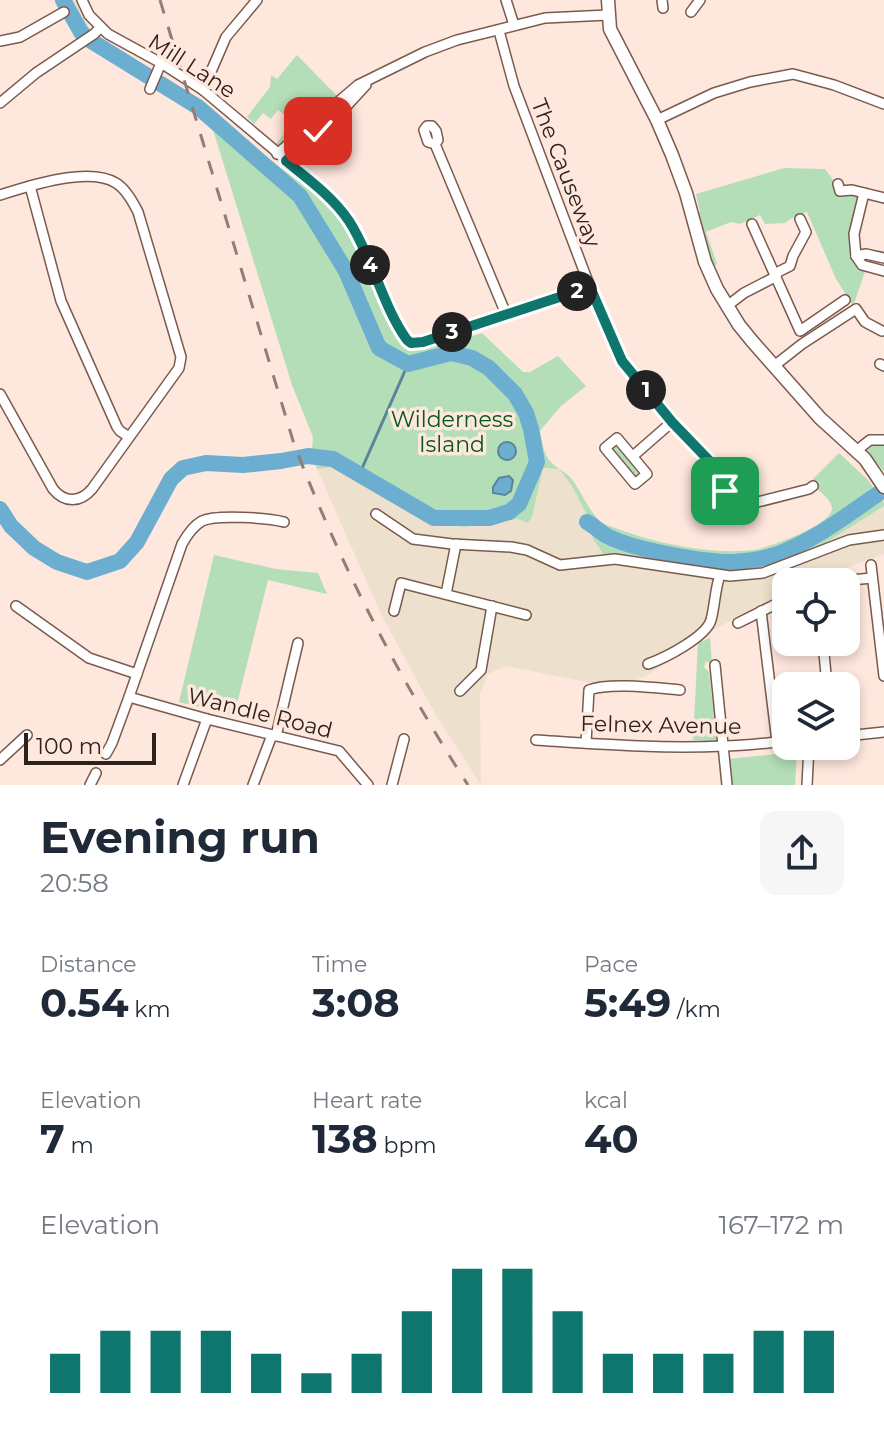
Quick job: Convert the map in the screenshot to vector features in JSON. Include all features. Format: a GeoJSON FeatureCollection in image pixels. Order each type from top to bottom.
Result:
{"type":"FeatureCollection","features":[{"type":"Feature","properties":{"kind":"main road"},"geometry":{"type":"LineString","coordinates":[[608,0],[610,29],[657,120],[686,193],[708,270],[727,306],[742,330],[820,418],[865,459],[880,482]]}},
{"type":"Feature","properties":{"kind":"street","name":"Mill Lane"},"geometry":{"type":"LineString","coordinates":[[82,0],[97,31],[161,63],[203,90],[315,184],[349,220],[388,308],[411,343],[423,342],[506,314]]}},
{"type":"Feature","properties":{"kind":"street"},"geometry":{"type":"LineString","coordinates":[[203,90],[226,37],[257,0]]}},
{"type":"Feature","properties":{"kind":"street"},"geometry":{"type":"LineString","coordinates":[[506,0],[514,25]]}},
{"type":"Feature","properties":{"kind":"street"},"geometry":{"type":"LineString","coordinates":[[691,12],[700,0]]}},
{"type":"Feature","properties":{"kind":"street"},"geometry":{"type":"LineString","coordinates":[[0,41],[20,37],[64,12]]}},
{"type":"Feature","properties":{"kind":"street"},"geometry":{"type":"LineString","coordinates":[[277,154],[358,85],[439,46],[545,18],[608,15]]}},
{"type":"Feature","properties":{"kind":"street"},"geometry":{"type":"LineString","coordinates":[[0,103],[36,73],[97,31]]}},
{"type":"Feature","properties":{"kind":"street","name":"The Causeway"},"geometry":{"type":"LineString","coordinates":[[499,31],[514,86],[590,287],[622,361],[672,422],[724,476]]}},
{"type":"Feature","properties":{"kind":"street"},"geometry":{"type":"LineString","coordinates":[[150,89],[161,63]]}},
{"type":"Feature","properties":{"kind":"street"},"geometry":{"type":"LineString","coordinates":[[657,120],[714,93],[786,74],[801,75],[884,104]]}},
{"type":"Feature","properties":{"kind":"street"},"geometry":{"type":"LineString","coordinates":[[286,161],[343,110],[374,77]]}},
{"type":"Feature","properties":{"kind":"street"},"geometry":{"type":"LineString","coordinates":[[435,144],[506,314],[590,287]]}},
{"type":"Feature","properties":{"kind":"street"},"geometry":{"type":"LineString","coordinates":[[0,195],[50,180],[75,177],[113,181],[138,212],[181,357],[179,368],[83,498],[71,500],[58,495],[2,400]]}},
{"type":"Feature","properties":{"kind":"street"},"geometry":{"type":"LineString","coordinates":[[838,184],[840,191],[852,190],[884,198]]}},
{"type":"Feature","properties":{"kind":"street"},"geometry":{"type":"LineString","coordinates":[[30,186],[66,315],[117,427],[129,437]]}},
{"type":"Feature","properties":{"kind":"street"},"geometry":{"type":"LineString","coordinates":[[864,193],[854,234],[856,256],[862,265],[884,271]]}},
{"type":"Feature","properties":{"kind":"street"},"geometry":{"type":"LineString","coordinates":[[727,306],[790,266],[806,232],[800,219]]}},
{"type":"Feature","properties":{"kind":"street"},"geometry":{"type":"LineString","coordinates":[[752,224],[800,331],[845,300]]}},
{"type":"Feature","properties":{"kind":"street"},"geometry":{"type":"LineString","coordinates":[[856,256],[866,254],[884,258]]}},
{"type":"Feature","properties":{"kind":"street"},"geometry":{"type":"LineString","coordinates":[[774,366],[856,309],[865,322],[882,331]]}},
{"type":"Feature","properties":{"kind":"street"},"geometry":{"type":"LineString","coordinates":[[633,456],[672,422]]}},
{"type":"Feature","properties":{"kind":"street"},"geometry":{"type":"LineString","coordinates":[[617,438],[633,456],[647,474],[635,484],[605,448],[617,438]]}},
{"type":"Feature","properties":{"kind":"street"},"geometry":{"type":"LineString","coordinates":[[856,451],[870,440],[884,440]]}},
{"type":"Feature","properties":{"kind":"street","name":"The Causeway"},"geometry":{"type":"LineString","coordinates":[[724,476],[737,477],[756,501],[737,505],[722,486],[724,476]]}},
{"type":"Feature","properties":{"kind":"street"},"geometry":{"type":"LineString","coordinates":[[756,501],[813,486]]}},
{"type":"Feature","properties":{"kind":"street"},"geometry":{"type":"LineString","coordinates":[[376,514],[413,538],[511,547],[527,550],[560,565],[615,559],[730,576],[763,573],[849,540],[884,535]]}},
{"type":"Feature","properties":{"kind":"street"},"geometry":{"type":"LineString","coordinates":[[106,754],[182,544],[190,531],[204,520],[215,517],[284,522]]}},
{"type":"Feature","properties":{"kind":"street"},"geometry":{"type":"LineString","coordinates":[[446,594],[456,544]]}},
{"type":"Feature","properties":{"kind":"street"},"geometry":{"type":"LineString","coordinates":[[871,565],[880,617],[884,676]]}},
{"type":"Feature","properties":{"kind":"street"},"geometry":{"type":"LineString","coordinates":[[648,664],[661,660],[705,631],[711,622],[720,575]]}},
{"type":"Feature","properties":{"kind":"street"},"geometry":{"type":"LineString","coordinates":[[860,579],[872,578]]}},
{"type":"Feature","properties":{"kind":"street"},"geometry":{"type":"LineString","coordinates":[[394,611],[401,583],[526,615]]}},
{"type":"Feature","properties":{"kind":"street"},"geometry":{"type":"LineString","coordinates":[[16,606],[89,658],[137,674]]}},
{"type":"Feature","properties":{"kind":"street"},"geometry":{"type":"LineString","coordinates":[[460,691],[481,670],[492,606]]}},
{"type":"Feature","properties":{"kind":"street"},"geometry":{"type":"LineString","coordinates":[[738,623],[772,606]]}},
{"type":"Feature","properties":{"kind":"street"},"geometry":{"type":"LineString","coordinates":[[761,611],[772,680]]}},
{"type":"Feature","properties":{"kind":"street"},"geometry":{"type":"LineString","coordinates":[[253,785],[274,736],[298,643]]}},
{"type":"Feature","properties":{"kind":"street"},"geometry":{"type":"LineString","coordinates":[[715,665],[727,785]]}},
{"type":"Feature","properties":{"kind":"street"},"geometry":{"type":"LineString","coordinates":[[586,743],[589,690],[644,687],[680,690]]}},
{"type":"Feature","properties":{"kind":"street","name":"Wandle Road"},"geometry":{"type":"LineString","coordinates":[[129,697],[339,751],[368,785]]}},
{"type":"Feature","properties":{"kind":"street"},"geometry":{"type":"LineString","coordinates":[[183,785],[207,719]]}},
{"type":"Feature","properties":{"kind":"street"},"geometry":{"type":"LineString","coordinates":[[860,735],[884,732]]}},
{"type":"Feature","properties":{"kind":"street"},"geometry":{"type":"LineString","coordinates":[[0,760],[27,735]]}},
{"type":"Feature","properties":{"kind":"street"},"geometry":{"type":"LineString","coordinates":[[392,785],[404,739]]}},
{"type":"Feature","properties":{"kind":"street","name":"Felnex Avenue"},"geometry":{"type":"LineString","coordinates":[[536,740],[723,746],[772,743]]}},
{"type":"Feature","properties":{"kind":"street"},"geometry":{"type":"LineString","coordinates":[[807,785],[808,760]]}},
{"type":"Feature","properties":{"kind":"street"},"geometry":{"type":"LineString","coordinates":[[90,785],[96,773]]}},
{"type":"Feature","properties":{"kind":"shaded area"},"geometry":{"type":"Polygon","coordinates":[[[67,0],[78,0],[90,29],[86,32],[82,28],[67,0]]]}},
{"type":"Feature","properties":{"kind":"shaded area"},"geometry":{"type":"Polygon","coordinates":[[[331,467],[354,471],[428,522],[464,527],[518,519],[528,523],[543,468],[559,469],[586,513],[593,539],[795,562],[884,506],[884,554],[847,568],[772,568],[772,599],[711,631],[648,675],[617,688],[506,666],[488,674],[480,694],[481,785],[434,712],[380,612],[317,469],[331,467]]]}},
{"type":"Feature","properties":{"kind":"green space"},"geometry":{"type":"Polygon","coordinates":[[[297,55],[339,98],[281,149],[276,144],[294,122],[278,110],[271,119],[263,113],[254,124],[247,117],[270,87],[271,75],[277,79],[297,55]]]}},
{"type":"Feature","properties":{"kind":"green space","name":"Wilderness Island"},"geometry":{"type":"Polygon","coordinates":[[[205,104],[319,198],[338,218],[353,243],[384,313],[406,349],[426,348],[463,333],[466,338],[482,333],[523,372],[530,372],[558,356],[586,386],[560,407],[540,431],[543,446],[549,460],[572,479],[602,523],[683,546],[719,551],[761,548],[798,535],[829,515],[832,509],[830,502],[813,486],[813,479],[839,453],[868,480],[884,506],[795,562],[730,576],[607,559],[593,539],[586,513],[572,486],[559,469],[543,468],[528,523],[518,519],[464,527],[428,522],[354,471],[331,467],[317,469],[313,437],[292,385],[205,104]]]}},
{"type":"Feature","properties":{"kind":"green space"},"geometry":{"type":"Polygon","coordinates":[[[784,168],[825,169],[837,185],[861,195],[852,234],[866,269],[853,306],[836,279],[807,212],[785,223],[765,224],[760,215],[740,224],[731,222],[706,232],[717,264],[712,267],[697,213],[700,212],[696,194],[784,168]]]}},
{"type":"Feature","properties":{"kind":"green space"},"geometry":{"type":"Polygon","coordinates":[[[617,443],[642,472],[640,478],[634,478],[611,448],[617,443]]]}},
{"type":"Feature","properties":{"kind":"green space"},"geometry":{"type":"Polygon","coordinates":[[[874,445],[884,445],[884,471],[866,451],[874,445]]]}},
{"type":"Feature","properties":{"kind":"green space"},"geometry":{"type":"Polygon","coordinates":[[[214,555],[276,569],[318,573],[327,594],[268,580],[234,716],[179,702],[214,555]]]}},
{"type":"Feature","properties":{"kind":"green space"},"geometry":{"type":"Polygon","coordinates":[[[710,638],[712,664],[706,661],[704,667],[709,672],[717,742],[693,740],[698,643],[710,638]]]}},
{"type":"Feature","properties":{"kind":"green space"},"geometry":{"type":"Polygon","coordinates":[[[772,755],[772,760],[797,760],[795,785],[730,785],[728,759],[772,755]]]}},
{"type":"Feature","properties":{"kind":"water"},"geometry":{"type":"Polygon","coordinates":[[[507,442],[516,451],[507,460],[498,451],[507,442]]]}},
{"type":"Feature","properties":{"kind":"water"},"geometry":{"type":"Polygon","coordinates":[[[509,476],[513,480],[511,491],[505,495],[493,493],[499,478],[509,476]]]}},
{"type":"Feature","properties":{"kind":"waterway"},"geometry":{"type":"LineString","coordinates":[[0,509],[11,526],[34,548],[57,562],[87,572],[120,561],[137,542],[171,479],[183,468],[206,463],[243,465],[308,456],[333,459],[434,518],[489,518],[509,512],[519,504],[537,462],[526,413],[515,394],[489,368],[472,358],[451,353],[408,364],[379,348],[346,271],[300,196],[198,107],[88,39],[63,0]]}},
{"type":"Feature","properties":{"kind":"waterway"},"geometry":{"type":"LineString","coordinates":[[360,473],[408,364]]}},
{"type":"Feature","properties":{"kind":"waterway"},"geometry":{"type":"LineString","coordinates":[[587,522],[607,536],[651,550],[704,560],[744,561],[775,555],[803,543],[881,492]]}},
{"type":"Feature","properties":{"kind":"railway"},"geometry":{"type":"LineString","coordinates":[[160,0],[294,444],[331,533],[372,619],[468,785]]}},
{"type":"Feature","properties":{"kind":"route"},"geometry":{"type":"LineString","coordinates":[[318,131],[286,161],[315,184],[349,220],[388,308],[407,340],[417,344],[590,287],[622,361],[672,422],[724,476],[722,486],[725,491]]}}]}
